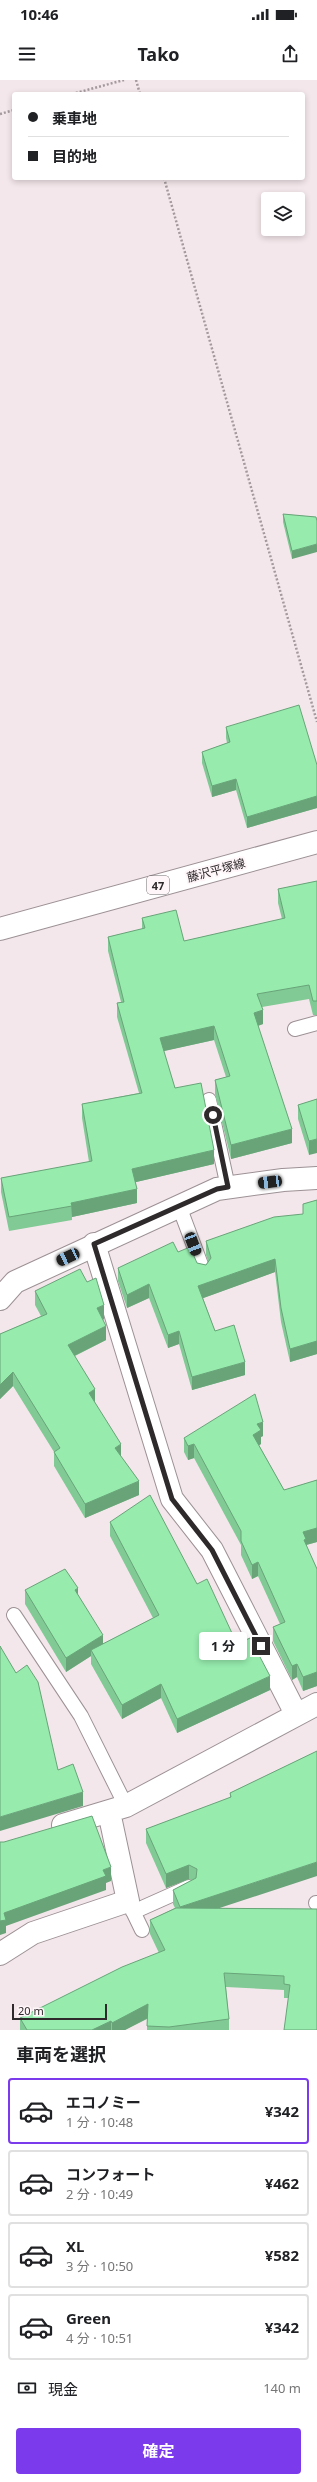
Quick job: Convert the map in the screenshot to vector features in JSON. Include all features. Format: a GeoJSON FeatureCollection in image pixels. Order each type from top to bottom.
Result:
{"type":"FeatureCollection","features":[{"type":"Feature","properties":{"kind":"street","name":"藤沢平塚線"},"geometry":{"type":"LineString","coordinates":[[0,929],[317,842]]}},
{"type":"Feature","properties":{"kind":"street"},"geometry":{"type":"LineString","coordinates":[[0,1299],[7,1278],[94,1244],[217,1189],[317,1178]]}},
{"type":"Feature","properties":{"kind":"street"},"geometry":{"type":"LineString","coordinates":[[94,1244],[172,1499],[212,1550],[296,1714]]}},
{"type":"Feature","properties":{"kind":"street"},"geometry":{"type":"LineString","coordinates":[[44,1831],[118,1809],[317,1704]]}},
{"type":"Feature","properties":{"kind":"street"},"geometry":{"type":"LineString","coordinates":[[0,1954],[33,1933],[131,1907],[118,1809]]}},
{"type":"Feature","properties":{"kind":"lane"},"geometry":{"type":"LineString","coordinates":[[295,1029],[317,1023]]}},
{"type":"Feature","properties":{"kind":"lane"},"geometry":{"type":"LineString","coordinates":[[210,1100],[228,1187]]}},
{"type":"Feature","properties":{"kind":"lane"},"geometry":{"type":"LineString","coordinates":[[179,1206],[203,1270]]}},
{"type":"Feature","properties":{"kind":"lane"},"geometry":{"type":"LineString","coordinates":[[14,1615],[81,1716],[118,1809]]}},
{"type":"Feature","properties":{"kind":"lane"},"geometry":{"type":"LineString","coordinates":[[142,1930],[131,1907],[189,1887]]}},
{"type":"Feature","properties":{"kind":"path"},"geometry":{"type":"LineString","coordinates":[[79,92],[124,80]]}},
{"type":"Feature","properties":{"kind":"path"},"geometry":{"type":"LineString","coordinates":[[136,80],[139,92]]}},
{"type":"Feature","properties":{"kind":"path"},"geometry":{"type":"LineString","coordinates":[[0,114],[12,111]]}},
{"type":"Feature","properties":{"kind":"path"},"geometry":{"type":"LineString","coordinates":[[165,180],[317,722]]}},
{"type":"Feature","properties":{"kind":"building"},"geometry":{"type":"Polygon","coordinates":[[[283,514],[316,517],[317,544],[292,551],[283,514]]]}},
{"type":"Feature","properties":{"kind":"building"},"geometry":{"type":"Polygon","coordinates":[[[299,705],[317,765],[317,796],[247,817],[236,779],[212,786],[202,752],[230,742],[226,727],[299,705]]]}},
{"type":"Feature","properties":{"kind":"building"},"geometry":{"type":"Polygon","coordinates":[[[317,881],[317,1001],[313,1001],[309,985],[257,994],[263,1010],[254,1013],[292,1129],[231,1145],[215,1080],[230,1076],[214,1026],[160,1038],[175,1088],[201,1083],[214,1150],[132,1169],[137,1189],[71,1203],[72,1206],[9,1217],[1,1178],[92,1161],[82,1104],[142,1093],[117,1003],[124,1002],[108,937],[145,928],[142,918],[176,910],[184,941],[285,918],[278,889],[317,881]]]}},
{"type":"Feature","properties":{"kind":"building"},"geometry":{"type":"Polygon","coordinates":[[[317,1099],[317,1139],[309,1141],[298,1105],[317,1099]]]}},
{"type":"Feature","properties":{"kind":"building"},"geometry":{"type":"Polygon","coordinates":[[[317,1200],[317,1341],[290,1349],[281,1308],[275,1259],[198,1286],[215,1331],[234,1325],[245,1362],[192,1377],[179,1331],[168,1335],[149,1284],[127,1295],[118,1268],[173,1242],[178,1252],[190,1247],[197,1263],[206,1265],[211,1258],[206,1241],[274,1217],[303,1214],[303,1204],[317,1200]]]}},
{"type":"Feature","properties":{"kind":"building"},"geometry":{"type":"Polygon","coordinates":[[[80,1269],[87,1282],[96,1278],[104,1305],[97,1308],[106,1326],[68,1345],[95,1389],[89,1393],[121,1444],[115,1448],[139,1481],[85,1504],[54,1452],[60,1448],[13,1372],[0,1385],[0,1334],[47,1314],[35,1291],[80,1269]]]}},
{"type":"Feature","properties":{"kind":"building"},"geometry":{"type":"Polygon","coordinates":[[[255,1394],[263,1422],[257,1424],[261,1430],[253,1435],[284,1490],[317,1480],[317,1528],[303,1532],[306,1539],[304,1540],[317,1569],[317,1672],[303,1677],[297,1664],[292,1666],[273,1627],[285,1622],[258,1562],[252,1565],[241,1541],[241,1531],[194,1444],[188,1446],[184,1438],[255,1394]]]}},
{"type":"Feature","properties":{"kind":"building"},"geometry":{"type":"Polygon","coordinates":[[[150,1495],[197,1584],[207,1579],[237,1644],[250,1638],[270,1676],[177,1719],[161,1684],[122,1705],[91,1650],[159,1615],[110,1522],[150,1495]]]}},
{"type":"Feature","properties":{"kind":"building"},"geometry":{"type":"Polygon","coordinates":[[[65,1569],[78,1588],[75,1590],[103,1635],[66,1658],[25,1590],[65,1569]]]}},
{"type":"Feature","properties":{"kind":"building"},"geometry":{"type":"Polygon","coordinates":[[[0,1646],[16,1673],[27,1665],[38,1682],[58,1770],[73,1764],[83,1792],[0,1817],[0,1646]]]}},
{"type":"Feature","properties":{"kind":"building"},"geometry":{"type":"Polygon","coordinates":[[[317,1751],[317,1862],[180,1907],[173,1890],[196,1878],[197,1869],[189,1865],[166,1874],[146,1829],[231,1797],[230,1793],[317,1751]]]}},
{"type":"Feature","properties":{"kind":"building"},"geometry":{"type":"Polygon","coordinates":[[[92,1816],[111,1867],[103,1870],[106,1876],[4,1913],[6,1920],[0,1921],[0,1842],[92,1816]]]}},
{"type":"Feature","properties":{"kind":"building"},"geometry":{"type":"Polygon","coordinates":[[[176,1908],[317,1909],[317,2030],[284,2030],[290,1985],[284,1984],[284,1976],[224,1973],[229,2019],[169,2027],[147,2026],[148,2004],[112,2023],[111,2021],[92,2030],[27,2030],[20,2018],[122,1967],[165,1950],[150,1920],[176,1908]]]}},
{"type":"Feature","properties":{"kind":"route"},"geometry":{"type":"LineString","coordinates":[[213,1115],[228,1187],[217,1189],[94,1244],[172,1499],[212,1550],[261,1646]]}}]}
